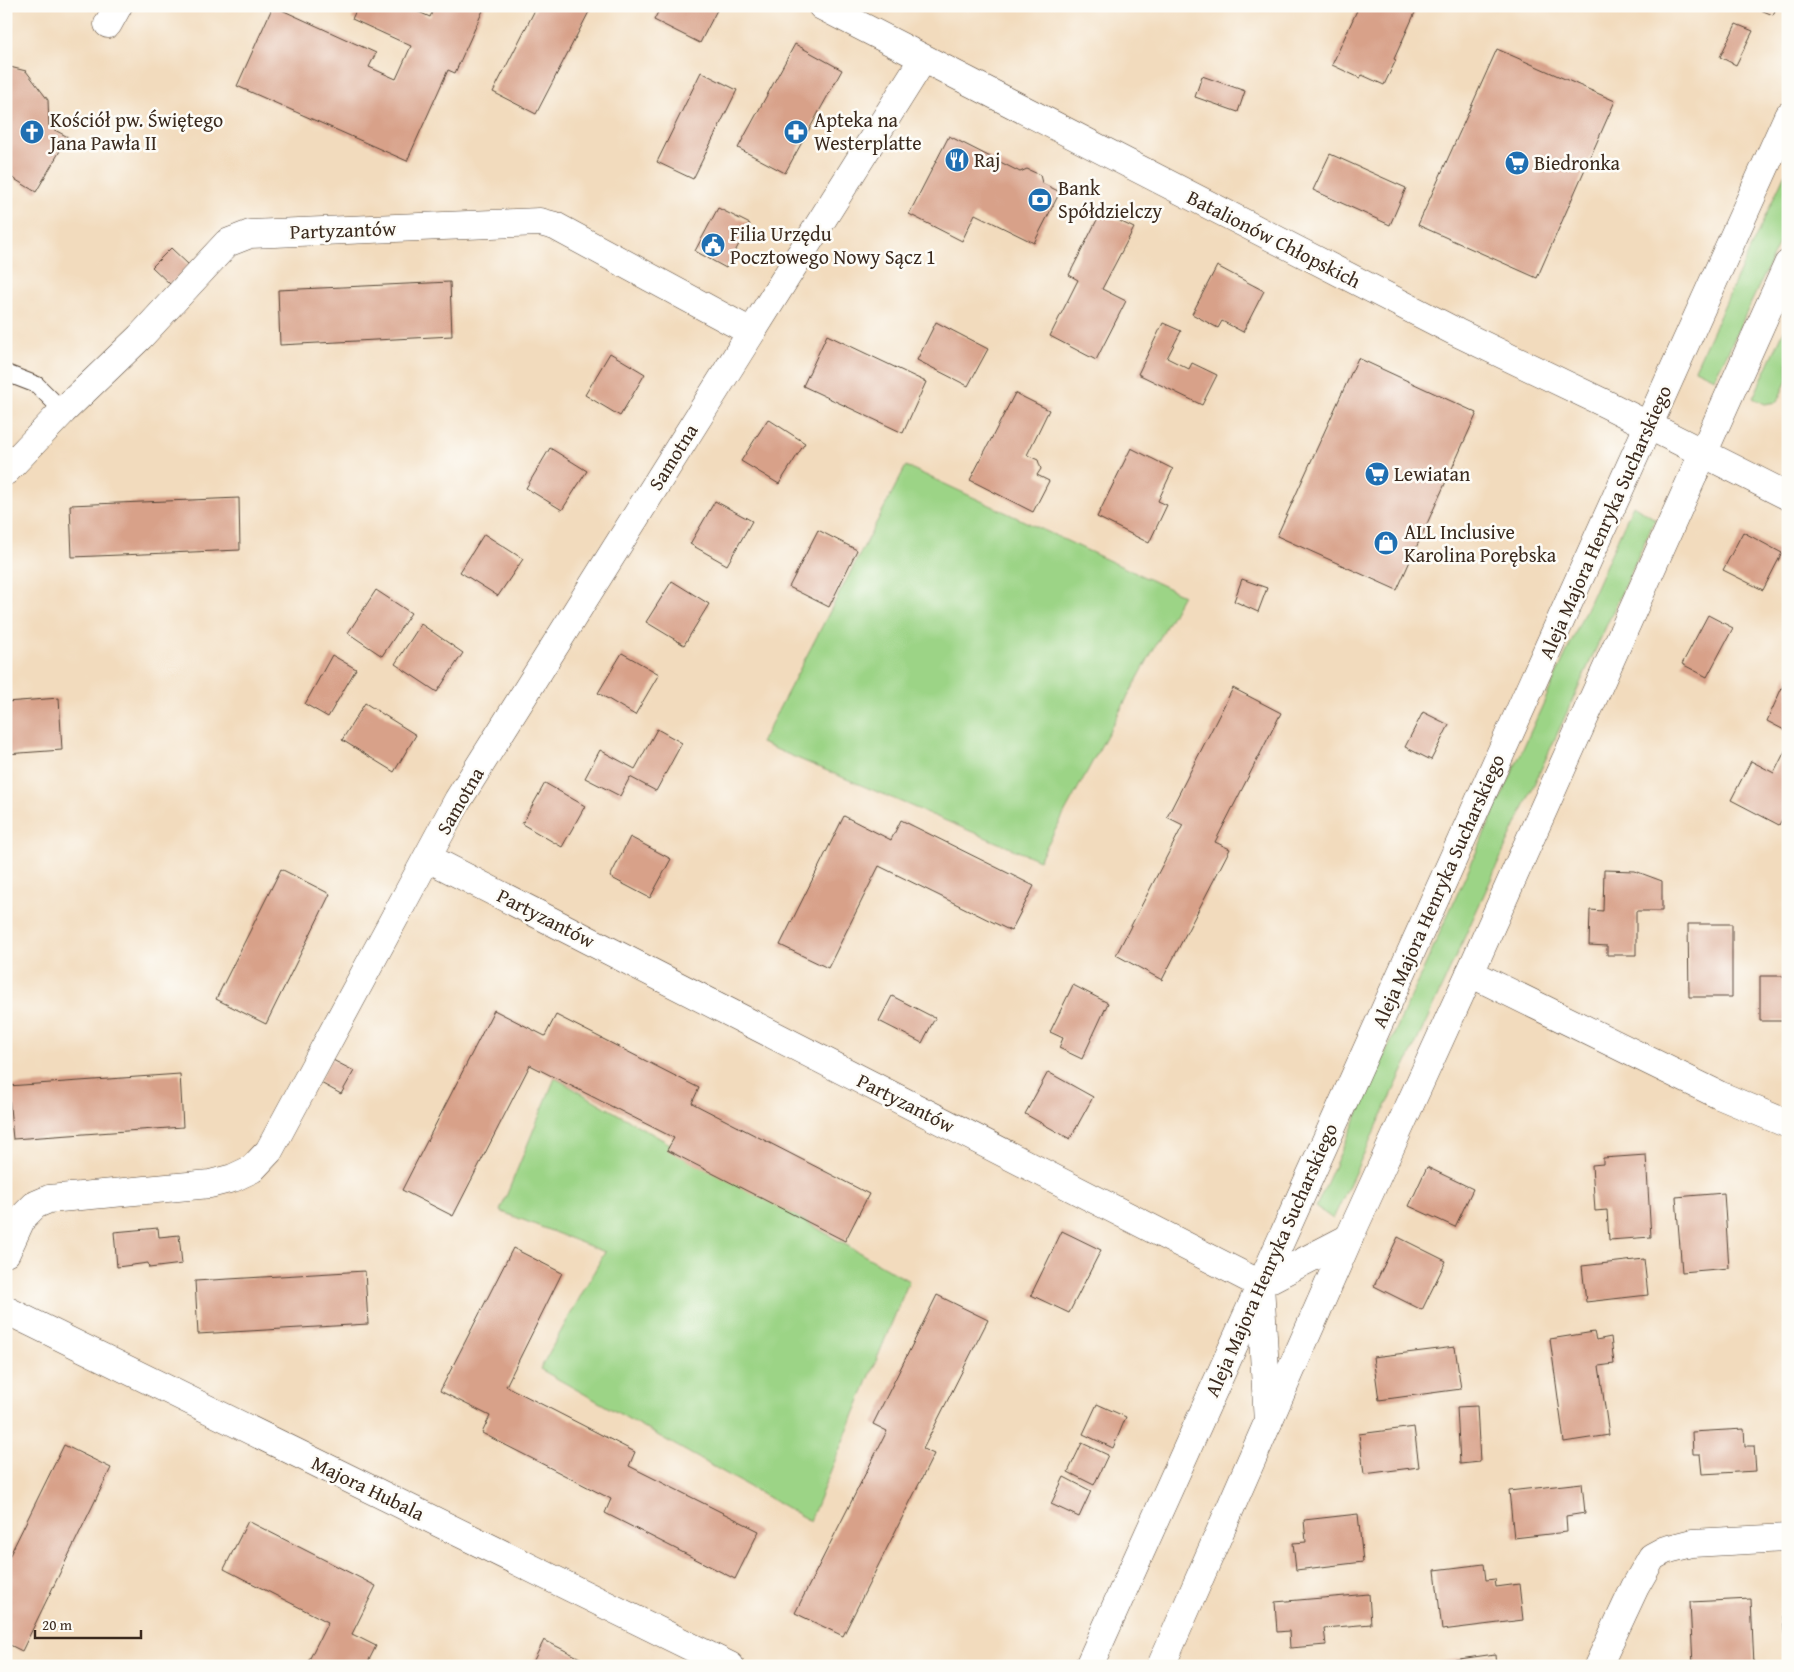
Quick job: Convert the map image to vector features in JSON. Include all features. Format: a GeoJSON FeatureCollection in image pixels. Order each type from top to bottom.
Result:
{"type":"FeatureCollection","features":[{"type":"Feature","properties":{"kind":"street","name":"Batalionów Chłopskich"},"geometry":{"type":"LineString","coordinates":[[822,6],[1456,332],[1649,426],[1702,454]]}},
{"type":"Feature","properties":{"kind":"street","name":"Samotna"},"geometry":{"type":"LineString","coordinates":[[6,1253],[22,1218],[34,1205],[49,1198],[210,1184],[233,1178],[252,1169],[270,1151],[458,800],[923,59]]}},
{"type":"Feature","properties":{"kind":"street","name":"Aleja Majora Henryka Sucharskiego"},"geometry":{"type":"LineString","coordinates":[[1089,1666],[1788,116]]}},
{"type":"Feature","properties":{"kind":"street","name":"Partyzantów"},"geometry":{"type":"LineString","coordinates":[[6,471],[63,411],[140,337],[227,243],[250,234],[540,222],[555,226],[751,332]]}},
{"type":"Feature","properties":{"kind":"street"},"geometry":{"type":"LineString","coordinates":[[1161,1666],[1349,1238],[1788,264]]}},
{"type":"Feature","properties":{"kind":"street"},"geometry":{"type":"LineString","coordinates":[[1702,454],[1788,496]]}},
{"type":"Feature","properties":{"kind":"street","name":"Partyzantów"},"geometry":{"type":"LineString","coordinates":[[428,858],[1260,1284]]}},
{"type":"Feature","properties":{"kind":"street"},"geometry":{"type":"LineString","coordinates":[[1470,973],[1719,1095],[1788,1124]]}},
{"type":"Feature","properties":{"kind":"street"},"geometry":{"type":"LineString","coordinates":[[1268,1423],[1260,1284],[1349,1238]]}},
{"type":"Feature","properties":{"kind":"street","name":"Majora Hubala"},"geometry":{"type":"LineString","coordinates":[[6,1310],[730,1666]]}},
{"type":"Feature","properties":{"kind":"street"},"geometry":{"type":"LineString","coordinates":[[1598,1666],[1635,1587],[1652,1557],[1665,1550],[1692,1543],[1788,1538]]}},
{"type":"Feature","properties":{"kind":"lane"},"geometry":{"type":"LineString","coordinates":[[6,373],[37,385],[63,411]]}},
{"type":"Feature","properties":{"kind":"green space"},"geometry":{"type":"Polygon","coordinates":[[[1788,167],[1788,224],[1714,378],[1695,369],[1788,167]]]}},
{"type":"Feature","properties":{"kind":"green space"},"geometry":{"type":"Polygon","coordinates":[[[1788,322],[1788,378],[1777,402],[1765,404],[1753,398],[1788,322]]]}},
{"type":"Feature","properties":{"kind":"green space"},"geometry":{"type":"Polygon","coordinates":[[[906,466],[1183,595],[1039,860],[761,743],[906,466]]]}},
{"type":"Feature","properties":{"kind":"green space"},"geometry":{"type":"Polygon","coordinates":[[[1633,505],[1655,519],[1425,1024],[1333,1219],[1316,1207],[1633,505]]]}},
{"type":"Feature","properties":{"kind":"green space"},"geometry":{"type":"Polygon","coordinates":[[[555,1078],[909,1281],[810,1521],[540,1369],[605,1252],[500,1211],[555,1078]]]}},
{"type":"Feature","properties":{"kind":"building"},"geometry":{"type":"Polygon","coordinates":[[[273,6],[376,53],[369,67],[396,79],[411,46],[352,19],[358,6],[405,6],[430,17],[435,6],[485,6],[455,73],[448,70],[407,161],[237,86],[273,6]]]}},
{"type":"Feature","properties":{"kind":"building"},"geometry":{"type":"Polygon","coordinates":[[[537,6],[592,6],[536,114],[493,92],[537,6]]]}},
{"type":"Feature","properties":{"kind":"building"},"geometry":{"type":"Polygon","coordinates":[[[661,6],[719,6],[700,43],[654,20],[661,6]]]}},
{"type":"Feature","properties":{"kind":"building"},"geometry":{"type":"Polygon","coordinates":[[[1359,6],[1418,6],[1384,85],[1362,75],[1360,78],[1332,65],[1359,6]]]}},
{"type":"Feature","properties":{"kind":"building"},"geometry":{"type":"Polygon","coordinates":[[[1751,6],[1777,6],[1773,15],[1751,6]]]}},
{"type":"Feature","properties":{"kind":"building"},"geometry":{"type":"Polygon","coordinates":[[[1736,24],[1753,31],[1736,65],[1720,57],[1736,24]]]}},
{"type":"Feature","properties":{"kind":"building"},"geometry":{"type":"Polygon","coordinates":[[[795,44],[842,70],[785,173],[738,148],[795,44]]]}},
{"type":"Feature","properties":{"kind":"building","name":"Biedronka"},"geometry":{"type":"Polygon","coordinates":[[[1497,49],[1615,101],[1537,278],[1418,225],[1497,49]]]}},
{"type":"Feature","properties":{"kind":"building","name":"Kościół pw. Świętego Jana Pawła II"},"geometry":{"type":"Polygon","coordinates":[[[6,66],[26,71],[48,100],[49,127],[68,137],[36,192],[6,174],[6,66]]]}},
{"type":"Feature","properties":{"kind":"building"},"geometry":{"type":"Polygon","coordinates":[[[701,72],[737,90],[693,179],[657,162],[701,72]]]}},
{"type":"Feature","properties":{"kind":"building"},"geometry":{"type":"Polygon","coordinates":[[[1202,76],[1245,91],[1238,112],[1195,97],[1202,76]]]}},
{"type":"Feature","properties":{"kind":"building"},"geometry":{"type":"Polygon","coordinates":[[[949,136],[1020,172],[1027,169],[1040,175],[1042,183],[1060,192],[1034,243],[975,214],[962,241],[909,214],[949,136]]]}},
{"type":"Feature","properties":{"kind":"building"},"geometry":{"type":"Polygon","coordinates":[[[1330,154],[1406,188],[1390,225],[1313,190],[1330,154]]]}},
{"type":"Feature","properties":{"kind":"building"},"geometry":{"type":"Polygon","coordinates":[[[718,208],[750,224],[726,268],[695,251],[718,208]]]}},
{"type":"Feature","properties":{"kind":"building"},"geometry":{"type":"Polygon","coordinates":[[[1101,212],[1134,228],[1102,289],[1126,301],[1096,360],[1050,336],[1078,280],[1069,275],[1101,212]]]}},
{"type":"Feature","properties":{"kind":"building"},"geometry":{"type":"Polygon","coordinates":[[[171,248],[189,265],[170,284],[152,267],[171,248]]]}},
{"type":"Feature","properties":{"kind":"building"},"geometry":{"type":"Polygon","coordinates":[[[1217,266],[1264,291],[1243,332],[1222,321],[1218,328],[1192,314],[1217,266]]]}},
{"type":"Feature","properties":{"kind":"building"},"geometry":{"type":"Polygon","coordinates":[[[450,282],[452,336],[280,345],[278,290],[450,282]]]}},
{"type":"Feature","properties":{"kind":"building"},"geometry":{"type":"Polygon","coordinates":[[[936,322],[988,349],[968,386],[917,360],[936,322]]]}},
{"type":"Feature","properties":{"kind":"building"},"geometry":{"type":"Polygon","coordinates":[[[1163,323],[1181,331],[1167,358],[1189,369],[1192,363],[1217,375],[1202,405],[1138,374],[1163,323]]]}},
{"type":"Feature","properties":{"kind":"building"},"geometry":{"type":"Polygon","coordinates":[[[827,335],[926,382],[903,433],[803,386],[827,335]]]}},
{"type":"Feature","properties":{"kind":"building"},"geometry":{"type":"Polygon","coordinates":[[[610,353],[645,374],[620,416],[585,395],[610,353]]]}},
{"type":"Feature","properties":{"kind":"building","name":"Lewiatan"},"geometry":{"type":"Polygon","coordinates":[[[1358,358],[1477,413],[1397,590],[1277,536],[1358,358]]]}},
{"type":"Feature","properties":{"kind":"building"},"geometry":{"type":"Polygon","coordinates":[[[1015,393],[1049,410],[1027,455],[1038,460],[1041,469],[1037,475],[1049,481],[1033,512],[970,480],[1015,393]]]}},
{"type":"Feature","properties":{"kind":"building"},"geometry":{"type":"Polygon","coordinates":[[[768,419],[805,443],[779,484],[741,461],[768,419]]]}},
{"type":"Feature","properties":{"kind":"building"},"geometry":{"type":"Polygon","coordinates":[[[550,448],[587,471],[562,510],[526,488],[550,448]]]}},
{"type":"Feature","properties":{"kind":"building"},"geometry":{"type":"Polygon","coordinates":[[[1131,448],[1173,469],[1158,501],[1167,505],[1149,543],[1097,517],[1131,448]]]}},
{"type":"Feature","properties":{"kind":"building"},"geometry":{"type":"Polygon","coordinates":[[[239,498],[240,550],[72,557],[70,505],[239,498]]]}},
{"type":"Feature","properties":{"kind":"building"},"geometry":{"type":"Polygon","coordinates":[[[715,501],[752,521],[727,565],[690,544],[715,501]]]}},
{"type":"Feature","properties":{"kind":"building"},"geometry":{"type":"Polygon","coordinates":[[[818,530],[857,550],[829,607],[789,587],[818,530]]]}},
{"type":"Feature","properties":{"kind":"building"},"geometry":{"type":"Polygon","coordinates":[[[1743,532],[1782,553],[1763,590],[1723,570],[1743,532]]]}},
{"type":"Feature","properties":{"kind":"building"},"geometry":{"type":"Polygon","coordinates":[[[484,534],[523,559],[498,596],[460,572],[484,534]]]}},
{"type":"Feature","properties":{"kind":"building"},"geometry":{"type":"Polygon","coordinates":[[[1242,579],[1267,588],[1258,612],[1234,601],[1242,579]]]}},
{"type":"Feature","properties":{"kind":"building"},"geometry":{"type":"Polygon","coordinates":[[[672,581],[709,604],[684,645],[646,622],[672,581]]]}},
{"type":"Feature","properties":{"kind":"building"},"geometry":{"type":"Polygon","coordinates":[[[376,590],[411,613],[382,656],[348,633],[376,590]]]}},
{"type":"Feature","properties":{"kind":"building"},"geometry":{"type":"Polygon","coordinates":[[[1708,615],[1733,628],[1707,677],[1682,664],[1708,615]]]}},
{"type":"Feature","properties":{"kind":"building"},"geometry":{"type":"Polygon","coordinates":[[[421,624],[463,653],[437,692],[395,664],[421,624]]]}},
{"type":"Feature","properties":{"kind":"building"},"geometry":{"type":"Polygon","coordinates":[[[622,653],[659,674],[635,715],[598,693],[622,653]]]}},
{"type":"Feature","properties":{"kind":"building"},"geometry":{"type":"Polygon","coordinates":[[[332,655],[356,669],[328,717],[305,704],[332,655]]]}},
{"type":"Feature","properties":{"kind":"building"},"geometry":{"type":"Polygon","coordinates":[[[1788,674],[1788,732],[1767,721],[1788,674]]]}},
{"type":"Feature","properties":{"kind":"building"},"geometry":{"type":"Polygon","coordinates":[[[1233,688],[1281,713],[1215,842],[1230,849],[1162,980],[1116,955],[1183,825],[1167,817],[1233,688]]]}},
{"type":"Feature","properties":{"kind":"building"},"geometry":{"type":"Polygon","coordinates":[[[59,698],[62,750],[6,754],[6,702],[59,698]]]}},
{"type":"Feature","properties":{"kind":"building"},"geometry":{"type":"Polygon","coordinates":[[[365,703],[416,735],[394,772],[342,740],[365,703]]]}},
{"type":"Feature","properties":{"kind":"building"},"geometry":{"type":"Polygon","coordinates":[[[1423,712],[1449,725],[1431,760],[1405,747],[1423,712]]]}},
{"type":"Feature","properties":{"kind":"building"},"geometry":{"type":"Polygon","coordinates":[[[657,729],[682,743],[656,791],[630,777],[620,796],[585,778],[600,750],[635,769],[657,729]]]}},
{"type":"Feature","properties":{"kind":"building"},"geometry":{"type":"Polygon","coordinates":[[[1788,745],[1788,808],[1779,825],[1731,800],[1751,761],[1774,773],[1788,745]]]}},
{"type":"Feature","properties":{"kind":"building"},"geometry":{"type":"Polygon","coordinates":[[[545,783],[585,806],[562,847],[522,824],[545,783]]]}},
{"type":"Feature","properties":{"kind":"building"},"geometry":{"type":"Polygon","coordinates":[[[844,816],[891,840],[901,820],[1034,886],[1011,931],[879,866],[828,968],[780,945],[844,816]]]}},
{"type":"Feature","properties":{"kind":"building"},"geometry":{"type":"Polygon","coordinates":[[[630,837],[671,859],[650,898],[610,877],[630,837]]]}},
{"type":"Feature","properties":{"kind":"building"},"geometry":{"type":"Polygon","coordinates":[[[281,869],[330,894],[266,1024],[216,999],[281,869]]]}},
{"type":"Feature","properties":{"kind":"building"},"geometry":{"type":"Polygon","coordinates":[[[1604,870],[1635,871],[1662,881],[1662,911],[1636,911],[1636,955],[1607,955],[1607,946],[1589,945],[1590,910],[1603,911],[1604,870]]]}},
{"type":"Feature","properties":{"kind":"building"},"geometry":{"type":"Polygon","coordinates":[[[1688,924],[1732,924],[1732,997],[1689,997],[1688,924]]]}},
{"type":"Feature","properties":{"kind":"building"},"geometry":{"type":"Polygon","coordinates":[[[1760,976],[1788,976],[1788,1021],[1760,1021],[1760,976]]]}},
{"type":"Feature","properties":{"kind":"building"},"geometry":{"type":"Polygon","coordinates":[[[1073,985],[1108,1003],[1082,1059],[1059,1048],[1063,1038],[1050,1032],[1073,985]]]}},
{"type":"Feature","properties":{"kind":"building"},"geometry":{"type":"Polygon","coordinates":[[[892,996],[935,1018],[922,1043],[879,1021],[892,996]]]}},
{"type":"Feature","properties":{"kind":"building"},"geometry":{"type":"Polygon","coordinates":[[[494,1010],[545,1036],[556,1015],[699,1088],[692,1103],[869,1194],[845,1241],[667,1150],[674,1138],[530,1065],[453,1216],[402,1190],[494,1010]]]}},
{"type":"Feature","properties":{"kind":"building"},"geometry":{"type":"Polygon","coordinates":[[[331,1059],[354,1071],[341,1094],[319,1082],[331,1059]]]}},
{"type":"Feature","properties":{"kind":"building"},"geometry":{"type":"Polygon","coordinates":[[[1048,1072],[1093,1097],[1070,1139],[1025,1114],[1048,1072]]]}},
{"type":"Feature","properties":{"kind":"building"},"geometry":{"type":"Polygon","coordinates":[[[180,1074],[183,1127],[13,1139],[8,1086],[180,1074]]]}},
{"type":"Feature","properties":{"kind":"building"},"geometry":{"type":"Polygon","coordinates":[[[1646,1155],[1651,1237],[1609,1240],[1607,1210],[1595,1211],[1592,1165],[1603,1164],[1603,1158],[1646,1155]]]}},
{"type":"Feature","properties":{"kind":"building"},"geometry":{"type":"Polygon","coordinates":[[[1427,1167],[1473,1189],[1455,1227],[1409,1206],[1427,1167]]]}},
{"type":"Feature","properties":{"kind":"building"},"geometry":{"type":"Polygon","coordinates":[[[1724,1193],[1729,1268],[1682,1272],[1676,1197],[1724,1193]]]}},
{"type":"Feature","properties":{"kind":"building"},"geometry":{"type":"Polygon","coordinates":[[[158,1228],[159,1237],[179,1235],[182,1264],[149,1268],[148,1263],[117,1267],[114,1232],[158,1228]]]}},
{"type":"Feature","properties":{"kind":"building"},"geometry":{"type":"Polygon","coordinates":[[[1062,1231],[1101,1250],[1069,1313],[1031,1295],[1062,1231]]]}},
{"type":"Feature","properties":{"kind":"building"},"geometry":{"type":"Polygon","coordinates":[[[1398,1237],[1446,1261],[1422,1310],[1374,1286],[1398,1237]]]}},
{"type":"Feature","properties":{"kind":"building"},"geometry":{"type":"Polygon","coordinates":[[[513,1248],[562,1273],[506,1386],[635,1452],[629,1466],[759,1531],[735,1579],[605,1513],[611,1499],[482,1433],[490,1416],[440,1391],[513,1248]]]}},
{"type":"Feature","properties":{"kind":"building"},"geometry":{"type":"Polygon","coordinates":[[[1644,1259],[1648,1295],[1586,1302],[1582,1266],[1644,1259]]]}},
{"type":"Feature","properties":{"kind":"building"},"geometry":{"type":"Polygon","coordinates":[[[365,1271],[368,1324],[198,1334],[195,1281],[365,1271]]]}},
{"type":"Feature","properties":{"kind":"building"},"geometry":{"type":"Polygon","coordinates":[[[937,1295],[988,1320],[923,1449],[934,1454],[843,1636],[795,1613],[887,1431],[873,1424],[937,1295]]]}},
{"type":"Feature","properties":{"kind":"building"},"geometry":{"type":"Polygon","coordinates":[[[1594,1332],[1596,1340],[1611,1337],[1614,1364],[1599,1366],[1609,1435],[1564,1442],[1550,1339],[1594,1332]]]}},
{"type":"Feature","properties":{"kind":"building"},"geometry":{"type":"Polygon","coordinates":[[[1455,1347],[1461,1389],[1379,1400],[1373,1357],[1455,1347]]]}},
{"type":"Feature","properties":{"kind":"building"},"geometry":{"type":"Polygon","coordinates":[[[1097,1404],[1126,1417],[1113,1448],[1083,1434],[1097,1404]]]}},
{"type":"Feature","properties":{"kind":"building"},"geometry":{"type":"Polygon","coordinates":[[[1477,1406],[1480,1462],[1460,1464],[1457,1407],[1477,1406]]]}},
{"type":"Feature","properties":{"kind":"building"},"geometry":{"type":"Polygon","coordinates":[[[1414,1427],[1419,1467],[1364,1474],[1359,1434],[1414,1427]]]}},
{"type":"Feature","properties":{"kind":"building"},"geometry":{"type":"Polygon","coordinates":[[[1744,1429],[1745,1446],[1754,1446],[1756,1471],[1702,1474],[1700,1454],[1693,1454],[1692,1432],[1744,1429]]]}},
{"type":"Feature","properties":{"kind":"building"},"geometry":{"type":"Polygon","coordinates":[[[1082,1443],[1108,1455],[1094,1485],[1068,1472],[1082,1443]]]}},
{"type":"Feature","properties":{"kind":"building"},"geometry":{"type":"Polygon","coordinates":[[[64,1445],[111,1468],[22,1651],[8,1644],[6,1648],[6,1563],[64,1445]]]}},
{"type":"Feature","properties":{"kind":"building"},"geometry":{"type":"Polygon","coordinates":[[[1785,1446],[1788,1446],[1788,1465],[1786,1465],[1785,1446]]]}},
{"type":"Feature","properties":{"kind":"building"},"geometry":{"type":"Polygon","coordinates":[[[1064,1477],[1091,1491],[1079,1517],[1051,1504],[1064,1477]]]}},
{"type":"Feature","properties":{"kind":"building"},"geometry":{"type":"Polygon","coordinates":[[[1582,1483],[1585,1513],[1566,1516],[1567,1532],[1514,1538],[1509,1491],[1582,1483]]]}},
{"type":"Feature","properties":{"kind":"building"},"geometry":{"type":"Polygon","coordinates":[[[1358,1514],[1363,1562],[1296,1570],[1293,1543],[1306,1542],[1304,1520],[1358,1514]]]}},
{"type":"Feature","properties":{"kind":"building"},"geometry":{"type":"Polygon","coordinates":[[[248,1521],[376,1586],[352,1634],[376,1646],[366,1666],[306,1666],[328,1622],[224,1569],[248,1521]]]}},
{"type":"Feature","properties":{"kind":"building"},"geometry":{"type":"Polygon","coordinates":[[[1484,1564],[1486,1580],[1495,1579],[1496,1587],[1519,1584],[1523,1620],[1442,1630],[1435,1570],[1484,1564]]]}},
{"type":"Feature","properties":{"kind":"building"},"geometry":{"type":"Polygon","coordinates":[[[1369,1594],[1371,1624],[1324,1628],[1326,1645],[1290,1648],[1289,1631],[1277,1632],[1275,1602],[1369,1594]]]}},
{"type":"Feature","properties":{"kind":"building"},"geometry":{"type":"Polygon","coordinates":[[[1751,1599],[1754,1666],[1693,1666],[1690,1602],[1751,1599]]]}},
{"type":"Feature","properties":{"kind":"building"},"geometry":{"type":"Polygon","coordinates":[[[1783,1607],[1788,1607],[1788,1642],[1786,1642],[1783,1607]]]}},
{"type":"Feature","properties":{"kind":"building"},"geometry":{"type":"Polygon","coordinates":[[[544,1640],[596,1666],[531,1666],[544,1640]]]}},
{"type":"Feature","properties":{"kind":"building"},"geometry":{"type":"Polygon","coordinates":[[[1495,1654],[1496,1666],[1438,1666],[1438,1662],[1495,1654]]]}},
{"type":"Feature","properties":{"kind":"place","name":"Kościół pw. Świętego Jana Pawła II"},"geometry":{"type":"Point","coordinates":[32,132]}},
{"type":"Feature","properties":{"kind":"place","name":"Apteka na Westerplatte"},"geometry":{"type":"Point","coordinates":[796,132]}},
{"type":"Feature","properties":{"kind":"place","name":"Raj"},"geometry":{"type":"Point","coordinates":[957,160]}},
{"type":"Feature","properties":{"kind":"place","name":"Biedronka"},"geometry":{"type":"Point","coordinates":[1517,163]}},
{"type":"Feature","properties":{"kind":"place","name":"Bank Spółdzielczy"},"geometry":{"type":"Point","coordinates":[1040,200]}},
{"type":"Feature","properties":{"kind":"place","name":"Filia Urzędu Pocztowego Nowy Sącz 1"},"geometry":{"type":"Point","coordinates":[713,245]}},
{"type":"Feature","properties":{"kind":"place","name":"Lewiatan"},"geometry":{"type":"Point","coordinates":[1377,474]}},
{"type":"Feature","properties":{"kind":"place","name":"ALL Inclusive Karolina Porębska"},"geometry":{"type":"Point","coordinates":[1386,543]}}]}
